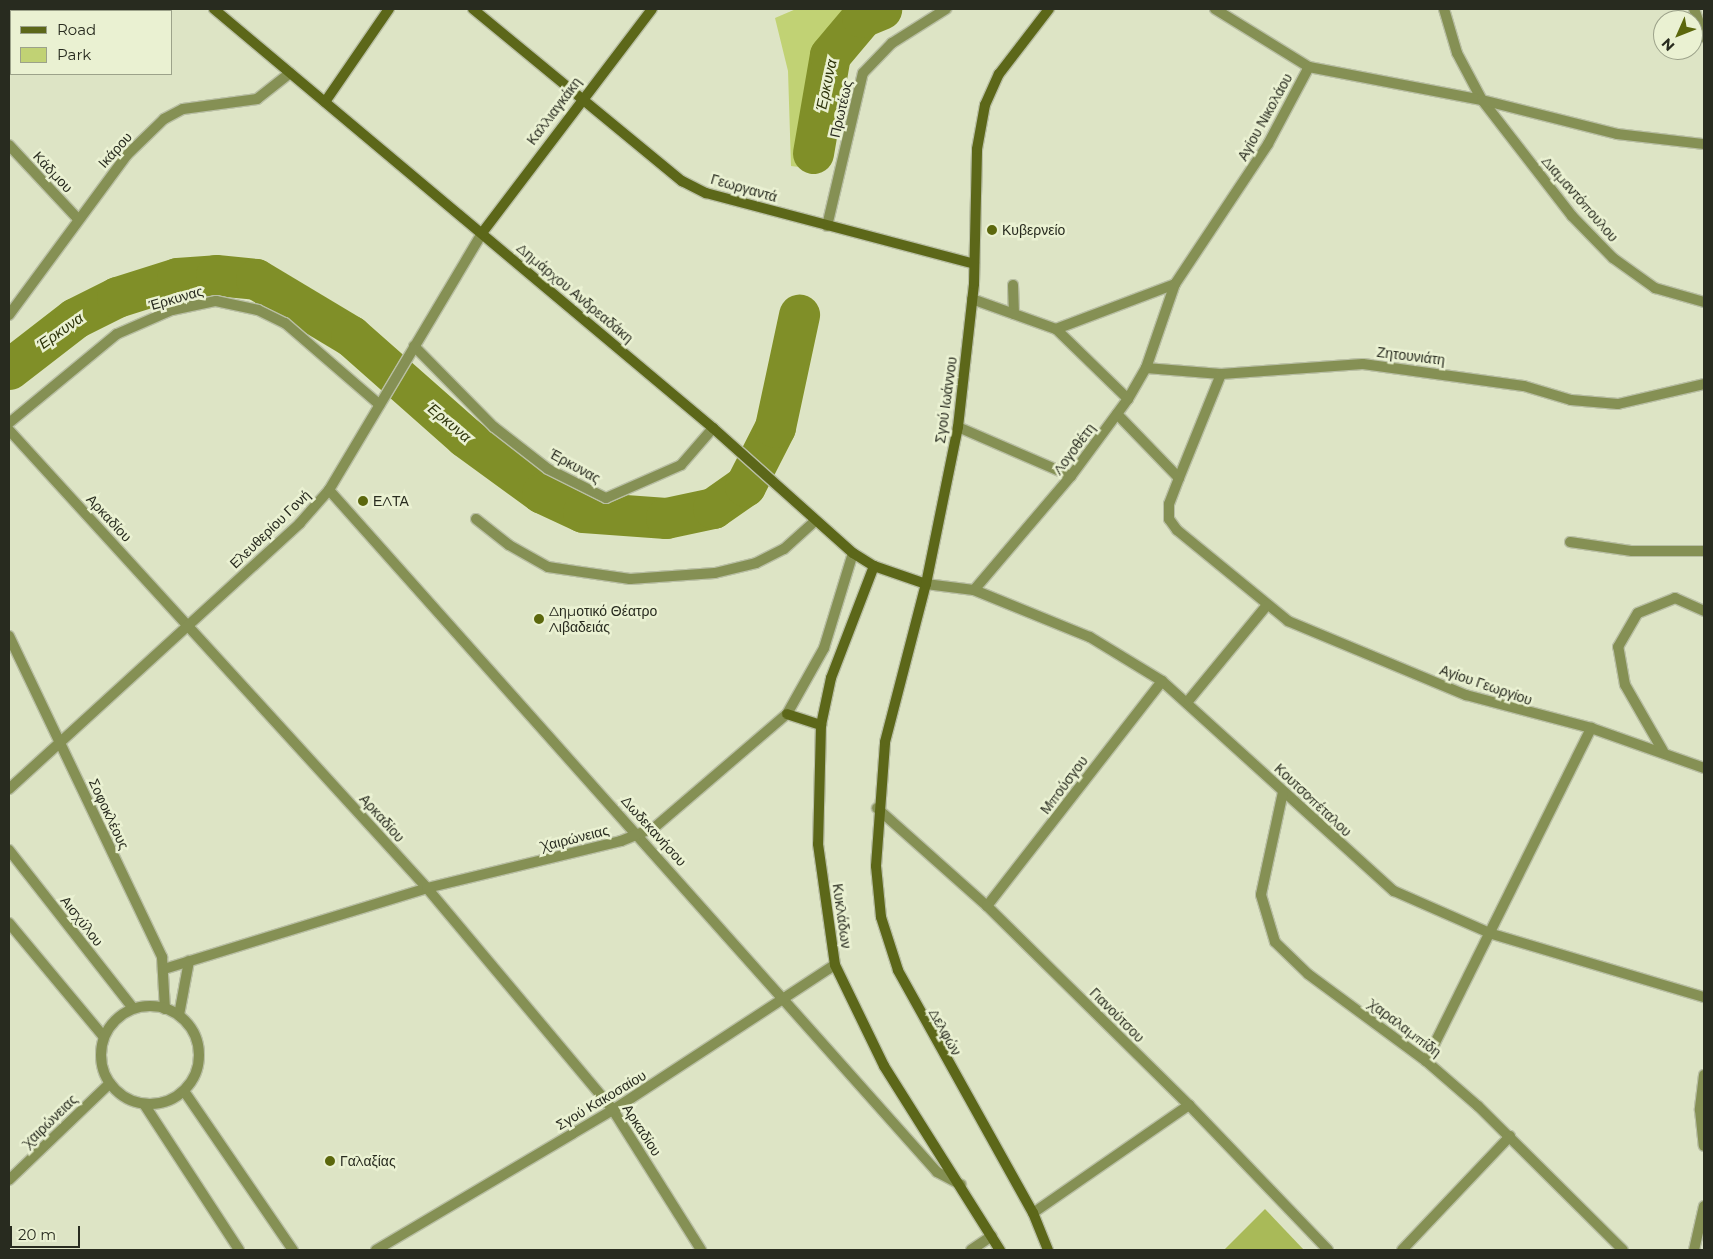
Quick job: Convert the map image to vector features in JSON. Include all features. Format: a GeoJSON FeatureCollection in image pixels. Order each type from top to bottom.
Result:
{"type":"FeatureCollection","features":[{"type":"Feature","properties":{"kind":"main road","name":"Δημάρχου Ανδρεαδάκη"},"geometry":{"type":"LineString","coordinates":[[214,9],[713,428],[853,553],[874,566],[926,584]]}},
{"type":"Feature","properties":{"kind":"main road"},"geometry":{"type":"LineString","coordinates":[[325,102],[389,9]]}},
{"type":"Feature","properties":{"kind":"main road","name":"Γεωργαντά"},"geometry":{"type":"LineString","coordinates":[[473,9],[682,181],[706,193],[974,264]]}},
{"type":"Feature","properties":{"kind":"main road","name":"Καλλιαγκάκη"},"geometry":{"type":"LineString","coordinates":[[482,233],[581,98],[652,9]]}},
{"type":"Feature","properties":{"kind":"main road","name":"Σγού Ιωάννου"},"geometry":{"type":"LineString","coordinates":[[878,808],[885,742],[926,584],[958,427],[972,299],[977,149],[985,105],[999,74],[1049,9]]}},
{"type":"Feature","properties":{"kind":"main road","name":"Κυκλάδων"},"geometry":{"type":"LineString","coordinates":[[874,566],[831,678],[822,725],[818,844],[835,965],[884,1066],[992,1236]]}},
{"type":"Feature","properties":{"kind":"main road"},"geometry":{"type":"LineString","coordinates":[[787,714],[822,725]]}},
{"type":"Feature","properties":{"kind":"main road","name":"Δελφών"},"geometry":{"type":"LineString","coordinates":[[878,808],[876,866],[881,917],[898,970],[1033,1214],[1048,1250]]}},
{"type":"Feature","properties":{"kind":"main road"},"geometry":{"type":"LineString","coordinates":[[992,1236],[1000,1250]]}},
{"type":"Feature","properties":{"kind":"street","name":"Πρωτέως"},"geometry":{"type":"LineString","coordinates":[[827,226],[863,73],[892,43],[946,9]]}},
{"type":"Feature","properties":{"kind":"street"},"geometry":{"type":"LineString","coordinates":[[1215,9],[1230,13],[1309,67]]}},
{"type":"Feature","properties":{"kind":"street","name":"Διαμαντόπουλου"},"geometry":{"type":"LineString","coordinates":[[1444,9],[1458,53],[1482,100],[1572,216],[1613,258],[1655,288],[1704,302]]}},
{"type":"Feature","properties":{"kind":"street"},"geometry":{"type":"LineString","coordinates":[[1694,9],[1704,37]]}},
{"type":"Feature","properties":{"kind":"street","name":"Αγίου Νικολάου"},"geometry":{"type":"LineString","coordinates":[[1146,368],[1175,284],[1268,144],[1309,67],[1482,100],[1617,134],[1704,144]]}},
{"type":"Feature","properties":{"kind":"street","name":"Ικάρου"},"geometry":{"type":"LineString","coordinates":[[9,315],[77,218],[127,155],[164,119],[183,109],[257,99],[290,73]]}},
{"type":"Feature","properties":{"kind":"street","name":"Κάδμου"},"geometry":{"type":"LineString","coordinates":[[9,145],[77,218]]}},
{"type":"Feature","properties":{"kind":"street","name":"Ελευθερίου Γονή"},"geometry":{"type":"LineString","coordinates":[[9,789],[61,744],[190,625],[329,490],[482,233]]}},
{"type":"Feature","properties":{"kind":"street"},"geometry":{"type":"LineString","coordinates":[[1056,329],[1175,284]]}},
{"type":"Feature","properties":{"kind":"street"},"geometry":{"type":"LineString","coordinates":[[1013,285],[1014,314]]}},
{"type":"Feature","properties":{"kind":"street"},"geometry":{"type":"LineString","coordinates":[[972,299],[1056,329],[1128,399],[1146,368]]}},
{"type":"Feature","properties":{"kind":"street","name":"Έρκυνας"},"geometry":{"type":"LineString","coordinates":[[9,423],[117,334],[172,310],[216,301],[258,310],[285,323],[380,405]]}},
{"type":"Feature","properties":{"kind":"street","name":"Έρκυνας"},"geometry":{"type":"LineString","coordinates":[[414,346],[494,427],[548,469],[606,498],[681,465],[713,428]]}},
{"type":"Feature","properties":{"kind":"street","name":"Ζητουνιάτη"},"geometry":{"type":"LineString","coordinates":[[1146,368],[1221,374],[1363,364],[1515,384],[1571,400],[1618,404],[1704,384]]}},
{"type":"Feature","properties":{"kind":"street"},"geometry":{"type":"LineString","coordinates":[[1117,414],[1179,478],[1221,374]]}},
{"type":"Feature","properties":{"kind":"street","name":"Λογοθέτη"},"geometry":{"type":"LineString","coordinates":[[974,590],[1071,476],[1128,399]]}},
{"type":"Feature","properties":{"kind":"street"},"geometry":{"type":"LineString","coordinates":[[958,427],[1071,476]]}},
{"type":"Feature","properties":{"kind":"street","name":"Αρκαδίου"},"geometry":{"type":"LineString","coordinates":[[9,430],[190,625],[427,888],[613,1110],[701,1250]]}},
{"type":"Feature","properties":{"kind":"street","name":"Αγίου Γεωργίου"},"geometry":{"type":"LineString","coordinates":[[1179,478],[1169,504],[1169,519],[1267,606],[1320,636],[1466,695],[1591,728],[1663,751],[1704,768]]}},
{"type":"Feature","properties":{"kind":"street","name":"Δωδεκανήσου"},"geometry":{"type":"LineString","coordinates":[[329,490],[641,836],[937,1172],[961,1185]]}},
{"type":"Feature","properties":{"kind":"street"},"geometry":{"type":"LineString","coordinates":[[476,519],[516,550],[548,567],[630,579],[715,573],[756,563],[784,549],[815,520]]}},
{"type":"Feature","properties":{"kind":"street"},"geometry":{"type":"LineString","coordinates":[[1570,542],[1632,551],[1704,551]]}},
{"type":"Feature","properties":{"kind":"street","name":"Χαιρώνειας"},"geometry":{"type":"LineString","coordinates":[[164,969],[427,888],[641,836],[719,775],[787,714],[824,648],[853,553]]}},
{"type":"Feature","properties":{"kind":"street","name":"Κουτσοπέταλου"},"geometry":{"type":"LineString","coordinates":[[926,584],[974,590],[1090,637],[1162,681],[1188,700],[1283,792],[1394,891],[1492,934],[1704,997]]}},
{"type":"Feature","properties":{"kind":"street"},"geometry":{"type":"LineString","coordinates":[[1663,751],[1625,685],[1618,647],[1638,614],[1675,598],[1704,611]]}},
{"type":"Feature","properties":{"kind":"street"},"geometry":{"type":"LineString","coordinates":[[1188,700],[1267,606]]}},
{"type":"Feature","properties":{"kind":"street","name":"Σοφοκλέους"},"geometry":{"type":"LineString","coordinates":[[9,636],[61,744],[164,969],[165,1009]]}},
{"type":"Feature","properties":{"kind":"street","name":"Μπούσγου"},"geometry":{"type":"LineString","coordinates":[[987,906],[1162,681]]}},
{"type":"Feature","properties":{"kind":"street"},"geometry":{"type":"LineString","coordinates":[[1426,1061],[1492,934],[1591,728]]}},
{"type":"Feature","properties":{"kind":"street","name":"Χαραλαμπίδη"},"geometry":{"type":"LineString","coordinates":[[1283,792],[1260,895],[1275,942],[1308,974],[1426,1061],[1510,1136],[1624,1250]]}},
{"type":"Feature","properties":{"kind":"street","name":"Γιανούτσου"},"geometry":{"type":"LineString","coordinates":[[878,808],[987,906],[1189,1105],[1328,1250]]}},
{"type":"Feature","properties":{"kind":"street","name":"Αισχύλου"},"geometry":{"type":"LineString","coordinates":[[9,850],[133,1008]]}},
{"type":"Feature","properties":{"kind":"street"},"geometry":{"type":"LineString","coordinates":[[9,923],[104,1037]]}},
{"type":"Feature","properties":{"kind":"street"},"geometry":{"type":"LineString","coordinates":[[179,1015],[189,961]]}},
{"type":"Feature","properties":{"kind":"street","name":"Σγού Κακοσαίου"},"geometry":{"type":"LineString","coordinates":[[376,1250],[613,1110],[786,1000],[835,965]]}},
{"type":"Feature","properties":{"kind":"street"},"geometry":{"type":"LineString","coordinates":[[133,1008],[165,1009],[179,1015],[192,1029],[199,1050],[196,1072],[184,1091],[166,1102],[144,1104],[125,1097],[110,1083],[102,1060],[104,1037],[115,1020],[133,1008]]}},
{"type":"Feature","properties":{"kind":"street"},"geometry":{"type":"LineString","coordinates":[[1704,1075],[1700,1110],[1704,1146]]}},
{"type":"Feature","properties":{"kind":"street","name":"Χαιρώνειας"},"geometry":{"type":"LineString","coordinates":[[9,1180],[110,1083]]}},
{"type":"Feature","properties":{"kind":"street"},"geometry":{"type":"LineString","coordinates":[[184,1091],[293,1250]]}},
{"type":"Feature","properties":{"kind":"street"},"geometry":{"type":"LineString","coordinates":[[144,1104],[240,1250]]}},
{"type":"Feature","properties":{"kind":"street"},"geometry":{"type":"LineString","coordinates":[[1033,1214],[1189,1105]]}},
{"type":"Feature","properties":{"kind":"street"},"geometry":{"type":"LineString","coordinates":[[1402,1250],[1510,1136]]}},
{"type":"Feature","properties":{"kind":"street"},"geometry":{"type":"LineString","coordinates":[[1694,1250],[1704,1206]]}},
{"type":"Feature","properties":{"kind":"street"},"geometry":{"type":"LineString","coordinates":[[971,1250],[992,1236]]}},
{"type":"Feature","properties":{"kind":"green space"},"geometry":{"type":"Polygon","coordinates":[[[796,9],[869,9],[857,14],[826,53],[807,168],[791,166],[788,71],[775,18],[796,9]]]}},
{"type":"Feature","properties":{"kind":"green space"},"geometry":{"type":"Polygon","coordinates":[[[1265,1209],[1304,1250],[1224,1250],[1265,1209]]]}},
{"type":"Feature","properties":{"kind":"waterway","name":"Έρκυνα"},"geometry":{"type":"LineString","coordinates":[[813,153],[830,55],[862,17],[881,9]]}},
{"type":"Feature","properties":{"kind":"waterway","name":"Έρκυνα"},"geometry":{"type":"LineString","coordinates":[[9,369],[75,318],[117,297],[177,278],[216,275],[256,279],[351,336],[465,437],[542,493],[583,512],[666,518],[713,508],[745,486],[775,427],[799,315]]}},
{"type":"Feature","properties":{"kind":"place","name":"Κυβερνείο"},"geometry":{"type":"Point","coordinates":[992,230]}},
{"type":"Feature","properties":{"kind":"place","name":"ΕΛΤΑ"},"geometry":{"type":"Point","coordinates":[363,501]}},
{"type":"Feature","properties":{"kind":"place","name":"Δημοτικό Θέατρο Λιβαδειάς"},"geometry":{"type":"Point","coordinates":[539,619]}},
{"type":"Feature","properties":{"kind":"place","name":"Γαλαξίας"},"geometry":{"type":"Point","coordinates":[330,1161]}}]}
